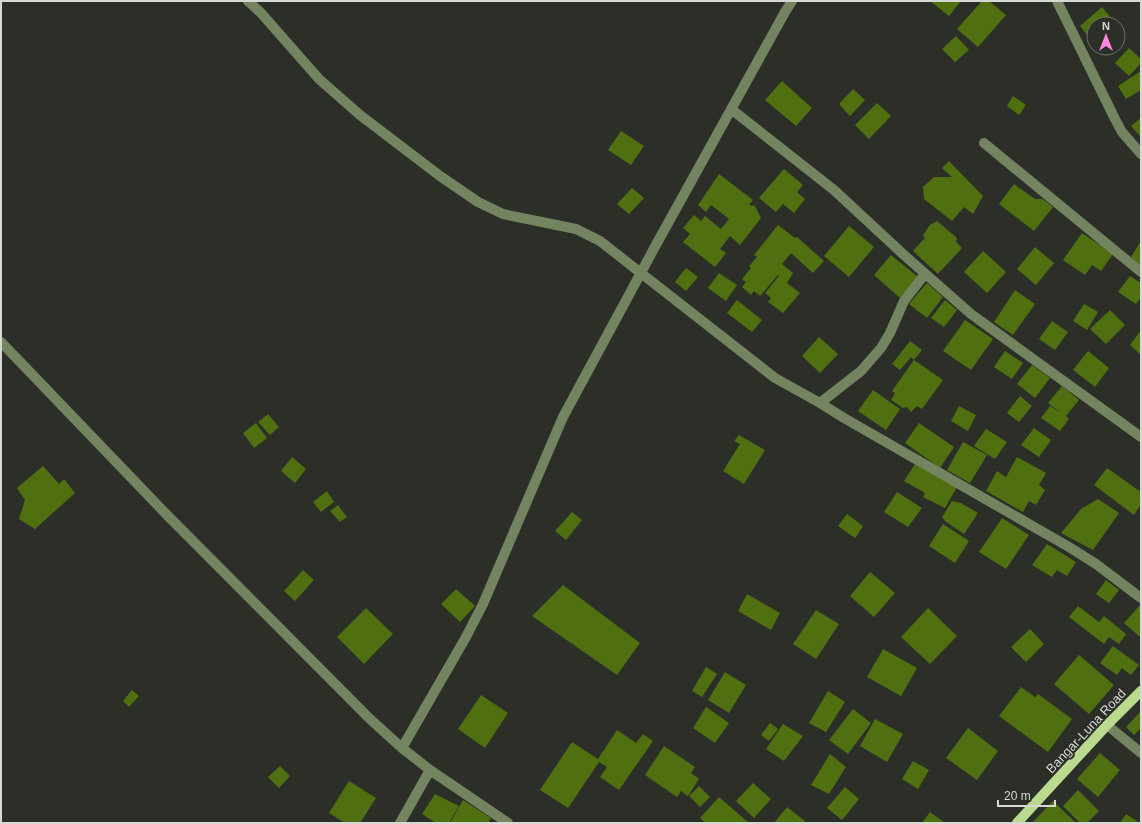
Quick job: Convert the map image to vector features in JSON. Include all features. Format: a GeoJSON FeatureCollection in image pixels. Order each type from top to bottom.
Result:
{"type":"FeatureCollection","features":[{"type":"Feature","properties":{"kind":"main road","name":"Bangar-Luna Road"},"geometry":{"type":"LineString","coordinates":[[1017,823],[1107,725],[1141,691]]}},
{"type":"Feature","properties":{"kind":"street"},"geometry":{"type":"LineString","coordinates":[[248,1],[320,79],[360,115],[440,176],[478,202],[503,214],[576,229],[600,241],[776,378],[1069,546],[1096,564],[1141,598]]}},
{"type":"Feature","properties":{"kind":"street"},"geometry":{"type":"LineString","coordinates":[[402,748],[466,637],[483,604],[563,417],[731,109],[792,1]]}},
{"type":"Feature","properties":{"kind":"street"},"geometry":{"type":"LineString","coordinates":[[1057,1],[1122,132],[1141,154]]}},
{"type":"Feature","properties":{"kind":"street"},"geometry":{"type":"LineString","coordinates":[[731,109],[834,190],[925,274],[971,314],[1141,437]]}},
{"type":"Feature","properties":{"kind":"street"},"geometry":{"type":"LineString","coordinates":[[984,143],[1141,272]]}},
{"type":"Feature","properties":{"kind":"street"},"geometry":{"type":"LineString","coordinates":[[820,403],[861,371],[881,348],[890,333],[904,301],[925,274]]}},
{"type":"Feature","properties":{"kind":"street"},"geometry":{"type":"LineString","coordinates":[[1,342],[168,516],[370,719],[402,748],[430,770],[508,823]]}},
{"type":"Feature","properties":{"kind":"street"},"geometry":{"type":"LineString","coordinates":[[1107,725],[1141,753]]}},
{"type":"Feature","properties":{"kind":"street"},"geometry":{"type":"LineString","coordinates":[[400,823],[430,770]]}},
{"type":"Feature","properties":{"kind":"building"},"geometry":{"type":"Polygon","coordinates":[[[930,1],[961,1],[949,16],[930,1]]]}},
{"type":"Feature","properties":{"kind":"building"},"geometry":{"type":"Polygon","coordinates":[[[982,1],[989,1],[1006,15],[978,47],[957,29],[982,1]]]}},
{"type":"Feature","properties":{"kind":"building"},"geometry":{"type":"Polygon","coordinates":[[[1102,7],[1109,16],[1092,16],[1102,7]]]}},
{"type":"Feature","properties":{"kind":"building"},"geometry":{"type":"Polygon","coordinates":[[[1086,21],[1086,34],[1080,26],[1086,21]]]}},
{"type":"Feature","properties":{"kind":"building"},"geometry":{"type":"Polygon","coordinates":[[[956,36],[969,50],[955,62],[942,49],[956,36]]]}},
{"type":"Feature","properties":{"kind":"building"},"geometry":{"type":"Polygon","coordinates":[[[1129,48],[1141,59],[1141,63],[1129,76],[1115,63],[1122,56],[1126,56],[1126,51],[1129,48]]]}},
{"type":"Feature","properties":{"kind":"building"},"geometry":{"type":"Polygon","coordinates":[[[1141,71],[1141,90],[1126,99],[1118,86],[1141,71]]]}},
{"type":"Feature","properties":{"kind":"building"},"geometry":{"type":"Polygon","coordinates":[[[782,81],[812,108],[796,126],[765,100],[782,81]]]}},
{"type":"Feature","properties":{"kind":"building"},"geometry":{"type":"Polygon","coordinates":[[[853,89],[865,100],[850,116],[839,104],[853,89]]]}},
{"type":"Feature","properties":{"kind":"building"},"geometry":{"type":"Polygon","coordinates":[[[1013,96],[1026,105],[1019,115],[1007,106],[1013,96]]]}},
{"type":"Feature","properties":{"kind":"building"},"geometry":{"type":"Polygon","coordinates":[[[877,103],[891,116],[869,139],[855,125],[877,103]]]}},
{"type":"Feature","properties":{"kind":"building"},"geometry":{"type":"Polygon","coordinates":[[[1141,118],[1141,137],[1131,126],[1141,118]]]}},
{"type":"Feature","properties":{"kind":"building"},"geometry":{"type":"Polygon","coordinates":[[[621,131],[644,146],[631,165],[608,150],[621,131]]]}},
{"type":"Feature","properties":{"kind":"building"},"geometry":{"type":"Polygon","coordinates":[[[949,161],[983,196],[973,214],[964,207],[952,221],[924,199],[923,187],[934,177],[952,177],[942,168],[949,161]]]}},
{"type":"Feature","properties":{"kind":"building"},"geometry":{"type":"Polygon","coordinates":[[[784,169],[803,185],[797,192],[805,199],[794,213],[783,204],[776,212],[759,198],[784,169]]]}},
{"type":"Feature","properties":{"kind":"building"},"geometry":{"type":"Polygon","coordinates":[[[719,174],[753,200],[749,205],[755,206],[761,218],[740,245],[730,236],[720,249],[726,253],[715,267],[683,242],[690,234],[683,228],[694,215],[701,221],[705,216],[721,229],[729,219],[711,205],[706,212],[698,205],[719,174]]]}},
{"type":"Feature","properties":{"kind":"building"},"geometry":{"type":"Polygon","coordinates":[[[1014,184],[1035,199],[1043,199],[1053,207],[1034,231],[999,204],[1014,184]]]}},
{"type":"Feature","properties":{"kind":"building"},"geometry":{"type":"Polygon","coordinates":[[[632,188],[644,198],[629,214],[617,204],[632,188]]]}},
{"type":"Feature","properties":{"kind":"building"},"geometry":{"type":"Polygon","coordinates":[[[937,221],[957,238],[956,242],[962,248],[938,274],[913,251],[925,238],[923,235],[930,225],[937,221]]]}},
{"type":"Feature","properties":{"kind":"building"},"geometry":{"type":"Polygon","coordinates":[[[778,225],[795,238],[797,237],[824,261],[813,273],[791,253],[782,264],[793,273],[787,283],[800,293],[783,313],[768,302],[771,298],[765,293],[779,276],[778,275],[760,296],[754,291],[751,295],[742,287],[746,282],[742,279],[751,268],[749,266],[757,257],[754,255],[778,225]]]}},
{"type":"Feature","properties":{"kind":"building"},"geometry":{"type":"Polygon","coordinates":[[[849,226],[874,247],[849,277],[824,256],[849,226]]]}},
{"type":"Feature","properties":{"kind":"building"},"geometry":{"type":"Polygon","coordinates":[[[1082,233],[1113,254],[1101,271],[1092,265],[1085,275],[1063,260],[1082,233]]]}},
{"type":"Feature","properties":{"kind":"building"},"geometry":{"type":"Polygon","coordinates":[[[1141,241],[1141,266],[1131,257],[1141,241]]]}},
{"type":"Feature","properties":{"kind":"building"},"geometry":{"type":"Polygon","coordinates":[[[1035,247],[1054,263],[1036,285],[1017,269],[1035,247]]]}},
{"type":"Feature","properties":{"kind":"building"},"geometry":{"type":"Polygon","coordinates":[[[983,251],[1006,272],[987,293],[964,272],[983,251]]]}},
{"type":"Feature","properties":{"kind":"building"},"geometry":{"type":"Polygon","coordinates":[[[891,255],[918,277],[900,298],[874,275],[891,255]]]}},
{"type":"Feature","properties":{"kind":"building"},"geometry":{"type":"Polygon","coordinates":[[[686,268],[698,277],[686,291],[675,282],[686,268]]]}},
{"type":"Feature","properties":{"kind":"building"},"geometry":{"type":"Polygon","coordinates":[[[719,273],[737,285],[726,301],[708,288],[719,273]]]}},
{"type":"Feature","properties":{"kind":"building"},"geometry":{"type":"Polygon","coordinates":[[[1130,276],[1141,283],[1141,297],[1136,304],[1118,292],[1130,276]]]}},
{"type":"Feature","properties":{"kind":"building"},"geometry":{"type":"Polygon","coordinates":[[[927,283],[943,297],[927,318],[909,304],[927,283]]]}},
{"type":"Feature","properties":{"kind":"building"},"geometry":{"type":"Polygon","coordinates":[[[1015,290],[1035,304],[1013,335],[994,322],[1015,290]]]}},
{"type":"Feature","properties":{"kind":"building"},"geometry":{"type":"Polygon","coordinates":[[[737,300],[762,320],[752,332],[727,313],[737,300]]]}},
{"type":"Feature","properties":{"kind":"building"},"geometry":{"type":"Polygon","coordinates":[[[945,300],[957,310],[944,327],[931,318],[945,300]]]}},
{"type":"Feature","properties":{"kind":"building"},"geometry":{"type":"Polygon","coordinates":[[[1084,304],[1098,312],[1087,330],[1073,321],[1084,304]]]}},
{"type":"Feature","properties":{"kind":"building"},"geometry":{"type":"Polygon","coordinates":[[[1110,310],[1125,325],[1106,344],[1090,329],[1110,310]]]}},
{"type":"Feature","properties":{"kind":"building"},"geometry":{"type":"Polygon","coordinates":[[[965,320],[993,339],[971,370],[943,351],[965,320]]]}},
{"type":"Feature","properties":{"kind":"building"},"geometry":{"type":"Polygon","coordinates":[[[1052,321],[1068,332],[1055,350],[1039,339],[1052,321]]]}},
{"type":"Feature","properties":{"kind":"building"},"geometry":{"type":"Polygon","coordinates":[[[1141,330],[1141,355],[1130,345],[1141,330]]]}},
{"type":"Feature","properties":{"kind":"building"},"geometry":{"type":"Polygon","coordinates":[[[819,337],[838,354],[820,373],[802,356],[819,337]]]}},
{"type":"Feature","properties":{"kind":"building"},"geometry":{"type":"Polygon","coordinates":[[[910,341],[922,350],[914,360],[911,357],[900,370],[892,364],[910,341]]]}},
{"type":"Feature","properties":{"kind":"building"},"geometry":{"type":"Polygon","coordinates":[[[1005,351],[1023,363],[1012,379],[994,367],[1005,351]]]}},
{"type":"Feature","properties":{"kind":"building"},"geometry":{"type":"Polygon","coordinates":[[[1088,351],[1109,368],[1095,387],[1073,370],[1088,351]]]}},
{"type":"Feature","properties":{"kind":"building"},"geometry":{"type":"Polygon","coordinates":[[[914,360],[943,380],[922,409],[917,406],[911,412],[907,407],[903,408],[891,400],[895,393],[892,391],[914,360]]]}},
{"type":"Feature","properties":{"kind":"building"},"geometry":{"type":"Polygon","coordinates":[[[1032,365],[1050,378],[1035,398],[1017,384],[1032,365]]]}},
{"type":"Feature","properties":{"kind":"building"},"geometry":{"type":"Polygon","coordinates":[[[1062,386],[1079,400],[1066,416],[1069,419],[1060,431],[1041,418],[1050,406],[1061,413],[1048,403],[1062,386]]]}},
{"type":"Feature","properties":{"kind":"building"},"geometry":{"type":"Polygon","coordinates":[[[873,390],[900,409],[886,430],[858,411],[873,390]]]}},
{"type":"Feature","properties":{"kind":"building"},"geometry":{"type":"Polygon","coordinates":[[[1020,396],[1032,406],[1019,422],[1007,413],[1020,396]]]}},
{"type":"Feature","properties":{"kind":"building"},"geometry":{"type":"Polygon","coordinates":[[[959,406],[976,415],[968,431],[951,421],[959,406]]]}},
{"type":"Feature","properties":{"kind":"building"},"geometry":{"type":"Polygon","coordinates":[[[268,414],[279,427],[270,435],[258,422],[268,414]]]}},
{"type":"Feature","properties":{"kind":"building"},"geometry":{"type":"Polygon","coordinates":[[[256,423],[267,438],[254,448],[243,433],[256,423]]]}},
{"type":"Feature","properties":{"kind":"building"},"geometry":{"type":"Polygon","coordinates":[[[919,423],[954,447],[940,468],[905,443],[919,423]]]}},
{"type":"Feature","properties":{"kind":"building"},"geometry":{"type":"Polygon","coordinates":[[[1034,428],[1051,440],[1039,457],[1021,445],[1034,428]]]}},
{"type":"Feature","properties":{"kind":"building"},"geometry":{"type":"Polygon","coordinates":[[[986,429],[1007,442],[995,459],[974,446],[986,429]]]}},
{"type":"Feature","properties":{"kind":"building"},"geometry":{"type":"Polygon","coordinates":[[[739,435],[765,450],[744,484],[723,471],[740,444],[734,441],[739,435]]]}},
{"type":"Feature","properties":{"kind":"building"},"geometry":{"type":"Polygon","coordinates":[[[963,442],[987,455],[970,483],[947,470],[963,442]]]}},
{"type":"Feature","properties":{"kind":"building"},"geometry":{"type":"Polygon","coordinates":[[[292,457],[306,469],[295,483],[281,471],[292,457]]]}},
{"type":"Feature","properties":{"kind":"building"},"geometry":{"type":"Polygon","coordinates":[[[1017,457],[1046,473],[1039,485],[1045,490],[1036,505],[1029,501],[1023,512],[986,491],[997,471],[1006,477],[1017,457]]]}},
{"type":"Feature","properties":{"kind":"building"},"geometry":{"type":"Polygon","coordinates":[[[915,464],[957,487],[945,508],[923,497],[925,493],[904,481],[915,464]]]}},
{"type":"Feature","properties":{"kind":"building"},"geometry":{"type":"Polygon","coordinates":[[[43,466],[59,484],[64,479],[75,493],[35,529],[19,519],[25,500],[17,488],[43,466]]]}},
{"type":"Feature","properties":{"kind":"building"},"geometry":{"type":"Polygon","coordinates":[[[1107,468],[1141,492],[1141,504],[1134,515],[1094,485],[1107,468]]]}},
{"type":"Feature","properties":{"kind":"building"},"geometry":{"type":"Polygon","coordinates":[[[327,491],[334,502],[321,512],[313,502],[327,491]]]}},
{"type":"Feature","properties":{"kind":"building"},"geometry":{"type":"Polygon","coordinates":[[[897,492],[922,508],[908,527],[884,512],[897,492]]]}},
{"type":"Feature","properties":{"kind":"building"},"geometry":{"type":"Polygon","coordinates":[[[1098,499],[1119,513],[1093,550],[1061,533],[1081,509],[1098,499]]]}},
{"type":"Feature","properties":{"kind":"building"},"geometry":{"type":"Polygon","coordinates":[[[952,501],[961,503],[978,513],[964,534],[945,521],[942,517],[952,501]]]}},
{"type":"Feature","properties":{"kind":"building"},"geometry":{"type":"Polygon","coordinates":[[[338,505],[347,517],[340,522],[330,511],[338,505]]]}},
{"type":"Feature","properties":{"kind":"building"},"geometry":{"type":"Polygon","coordinates":[[[572,512],[582,520],[566,540],[555,531],[572,512]]]}},
{"type":"Feature","properties":{"kind":"building"},"geometry":{"type":"Polygon","coordinates":[[[847,514],[863,526],[855,538],[838,526],[847,514]]]}},
{"type":"Feature","properties":{"kind":"building"},"geometry":{"type":"Polygon","coordinates":[[[1002,518],[1029,535],[1006,569],[979,552],[1002,518]]]}},
{"type":"Feature","properties":{"kind":"building"},"geometry":{"type":"Polygon","coordinates":[[[943,524],[969,541],[955,563],[929,546],[943,524]]]}},
{"type":"Feature","properties":{"kind":"building"},"geometry":{"type":"Polygon","coordinates":[[[1047,544],[1076,562],[1067,576],[1057,570],[1052,577],[1032,565],[1047,544]]]}},
{"type":"Feature","properties":{"kind":"building"},"geometry":{"type":"Polygon","coordinates":[[[303,570],[314,580],[295,601],[284,591],[303,570]]]}},
{"type":"Feature","properties":{"kind":"building"},"geometry":{"type":"Polygon","coordinates":[[[870,572],[895,593],[874,617],[850,596],[870,572]]]}},
{"type":"Feature","properties":{"kind":"building"},"geometry":{"type":"Polygon","coordinates":[[[1106,580],[1119,590],[1109,603],[1096,594],[1106,580]]]}},
{"type":"Feature","properties":{"kind":"building"},"geometry":{"type":"Polygon","coordinates":[[[563,585],[640,643],[617,675],[532,616],[563,585]]]}},
{"type":"Feature","properties":{"kind":"building"},"geometry":{"type":"Polygon","coordinates":[[[456,589],[475,606],[460,622],[441,604],[456,589]]]}},
{"type":"Feature","properties":{"kind":"building"},"geometry":{"type":"Polygon","coordinates":[[[747,594],[780,613],[771,630],[738,611],[747,594]]]}},
{"type":"Feature","properties":{"kind":"building"},"geometry":{"type":"Polygon","coordinates":[[[1141,604],[1141,638],[1124,623],[1141,604]]]}},
{"type":"Feature","properties":{"kind":"building"},"geometry":{"type":"Polygon","coordinates":[[[1078,606],[1099,622],[1104,616],[1126,634],[1119,644],[1109,637],[1104,644],[1069,617],[1078,606]]]}},
{"type":"Feature","properties":{"kind":"building"},"geometry":{"type":"Polygon","coordinates":[[[366,608],[393,634],[364,664],[337,637],[366,608]]]}},
{"type":"Feature","properties":{"kind":"building"},"geometry":{"type":"Polygon","coordinates":[[[928,608],[957,636],[930,664],[901,637],[928,608]]]}},
{"type":"Feature","properties":{"kind":"building"},"geometry":{"type":"Polygon","coordinates":[[[816,610],[839,624],[816,659],[793,644],[816,610]]]}},
{"type":"Feature","properties":{"kind":"building"},"geometry":{"type":"Polygon","coordinates":[[[1030,629],[1044,644],[1026,662],[1011,647],[1030,629]]]}},
{"type":"Feature","properties":{"kind":"building"},"geometry":{"type":"Polygon","coordinates":[[[1113,646],[1139,665],[1131,675],[1122,668],[1117,675],[1100,663],[1113,646]]]}},
{"type":"Feature","properties":{"kind":"building"},"geometry":{"type":"Polygon","coordinates":[[[883,649],[917,668],[901,696],[867,677],[883,649]]]}},
{"type":"Feature","properties":{"kind":"building"},"geometry":{"type":"Polygon","coordinates":[[[1079,655],[1114,685],[1089,714],[1054,684],[1079,655]]]}},
{"type":"Feature","properties":{"kind":"building"},"geometry":{"type":"Polygon","coordinates":[[[706,667],[717,674],[702,697],[692,691],[706,667]]]}},
{"type":"Feature","properties":{"kind":"building"},"geometry":{"type":"Polygon","coordinates":[[[725,672],[746,685],[729,713],[708,700],[725,672]]]}},
{"type":"Feature","properties":{"kind":"building"},"geometry":{"type":"Polygon","coordinates":[[[1021,687],[1035,697],[1038,694],[1072,719],[1048,752],[999,716],[1021,687]]]}},
{"type":"Feature","properties":{"kind":"building"},"geometry":{"type":"Polygon","coordinates":[[[132,690],[139,696],[129,707],[123,701],[132,690]]]}},
{"type":"Feature","properties":{"kind":"building"},"geometry":{"type":"Polygon","coordinates":[[[828,691],[845,702],[826,732],[809,723],[828,691]]]}},
{"type":"Feature","properties":{"kind":"building"},"geometry":{"type":"Polygon","coordinates":[[[481,695],[508,713],[485,748],[458,729],[481,695]]]}},
{"type":"Feature","properties":{"kind":"building"},"geometry":{"type":"Polygon","coordinates":[[[706,707],[729,723],[715,743],[693,728],[706,707]]]}},
{"type":"Feature","properties":{"kind":"building"},"geometry":{"type":"Polygon","coordinates":[[[853,709],[871,723],[848,754],[829,740],[853,709]]]}},
{"type":"Feature","properties":{"kind":"building"},"geometry":{"type":"Polygon","coordinates":[[[1141,711],[1141,728],[1134,735],[1126,727],[1141,711]]]}},
{"type":"Feature","properties":{"kind":"building"},"geometry":{"type":"Polygon","coordinates":[[[875,719],[903,734],[887,762],[860,746],[875,719]]]}},
{"type":"Feature","properties":{"kind":"building"},"geometry":{"type":"Polygon","coordinates":[[[770,723],[778,729],[769,741],[761,735],[770,723]]]}},
{"type":"Feature","properties":{"kind":"building"},"geometry":{"type":"Polygon","coordinates":[[[783,724],[803,736],[784,761],[766,749],[783,724]]]}},
{"type":"Feature","properties":{"kind":"building"},"geometry":{"type":"Polygon","coordinates":[[[968,728],[998,751],[977,780],[946,758],[968,728]]]}},
{"type":"Feature","properties":{"kind":"building"},"geometry":{"type":"Polygon","coordinates":[[[617,730],[636,743],[643,734],[653,741],[619,790],[600,777],[607,767],[599,762],[568,808],[540,790],[572,742],[598,759],[617,730]]]}},
{"type":"Feature","properties":{"kind":"building"},"geometry":{"type":"Polygon","coordinates":[[[664,746],[695,767],[691,773],[699,779],[688,796],[681,791],[677,797],[645,775],[664,746]]]}},
{"type":"Feature","properties":{"kind":"building"},"geometry":{"type":"Polygon","coordinates":[[[1100,753],[1120,770],[1098,797],[1077,779],[1100,753]]]}},
{"type":"Feature","properties":{"kind":"building"},"geometry":{"type":"Polygon","coordinates":[[[830,754],[846,767],[829,794],[811,785],[830,754]]]}},
{"type":"Feature","properties":{"kind":"building"},"geometry":{"type":"Polygon","coordinates":[[[913,761],[929,770],[918,789],[902,779],[913,761]]]}},
{"type":"Feature","properties":{"kind":"building"},"geometry":{"type":"Polygon","coordinates":[[[280,766],[290,776],[279,788],[268,777],[280,766]]]}},
{"type":"Feature","properties":{"kind":"building"},"geometry":{"type":"Polygon","coordinates":[[[349,781],[376,798],[360,823],[345,823],[329,813],[349,781]]]}},
{"type":"Feature","properties":{"kind":"building"},"geometry":{"type":"Polygon","coordinates":[[[753,783],[771,799],[754,818],[736,801],[753,783]]]}},
{"type":"Feature","properties":{"kind":"building"},"geometry":{"type":"Polygon","coordinates":[[[699,786],[710,797],[700,807],[689,796],[699,786]]]}},
{"type":"Feature","properties":{"kind":"building"},"geometry":{"type":"Polygon","coordinates":[[[845,787],[859,799],[842,820],[827,808],[845,787]]]}},
{"type":"Feature","properties":{"kind":"building"},"geometry":{"type":"Polygon","coordinates":[[[1078,790],[1099,811],[1087,823],[1080,823],[1063,806],[1078,790]]]}},
{"type":"Feature","properties":{"kind":"building"},"geometry":{"type":"Polygon","coordinates":[[[435,794],[459,806],[449,823],[436,823],[422,814],[435,794]]]}},
{"type":"Feature","properties":{"kind":"building"},"geometry":{"type":"Polygon","coordinates":[[[719,797],[749,823],[706,823],[700,818],[719,797]]]}},
{"type":"Feature","properties":{"kind":"building"},"geometry":{"type":"Polygon","coordinates":[[[463,800],[491,818],[488,823],[450,823],[463,800]]]}},
{"type":"Feature","properties":{"kind":"building"},"geometry":{"type":"Polygon","coordinates":[[[1053,801],[1076,823],[1032,823],[1053,801]]]}},
{"type":"Feature","properties":{"kind":"building"},"geometry":{"type":"Polygon","coordinates":[[[787,807],[805,821],[803,823],[774,823],[787,807]]]}},
{"type":"Feature","properties":{"kind":"building"},"geometry":{"type":"Polygon","coordinates":[[[930,812],[945,823],[922,823],[930,812]]]}},
{"type":"Feature","properties":{"kind":"building"},"geometry":{"type":"Polygon","coordinates":[[[1126,814],[1140,823],[1120,823],[1126,814]]]}}]}
